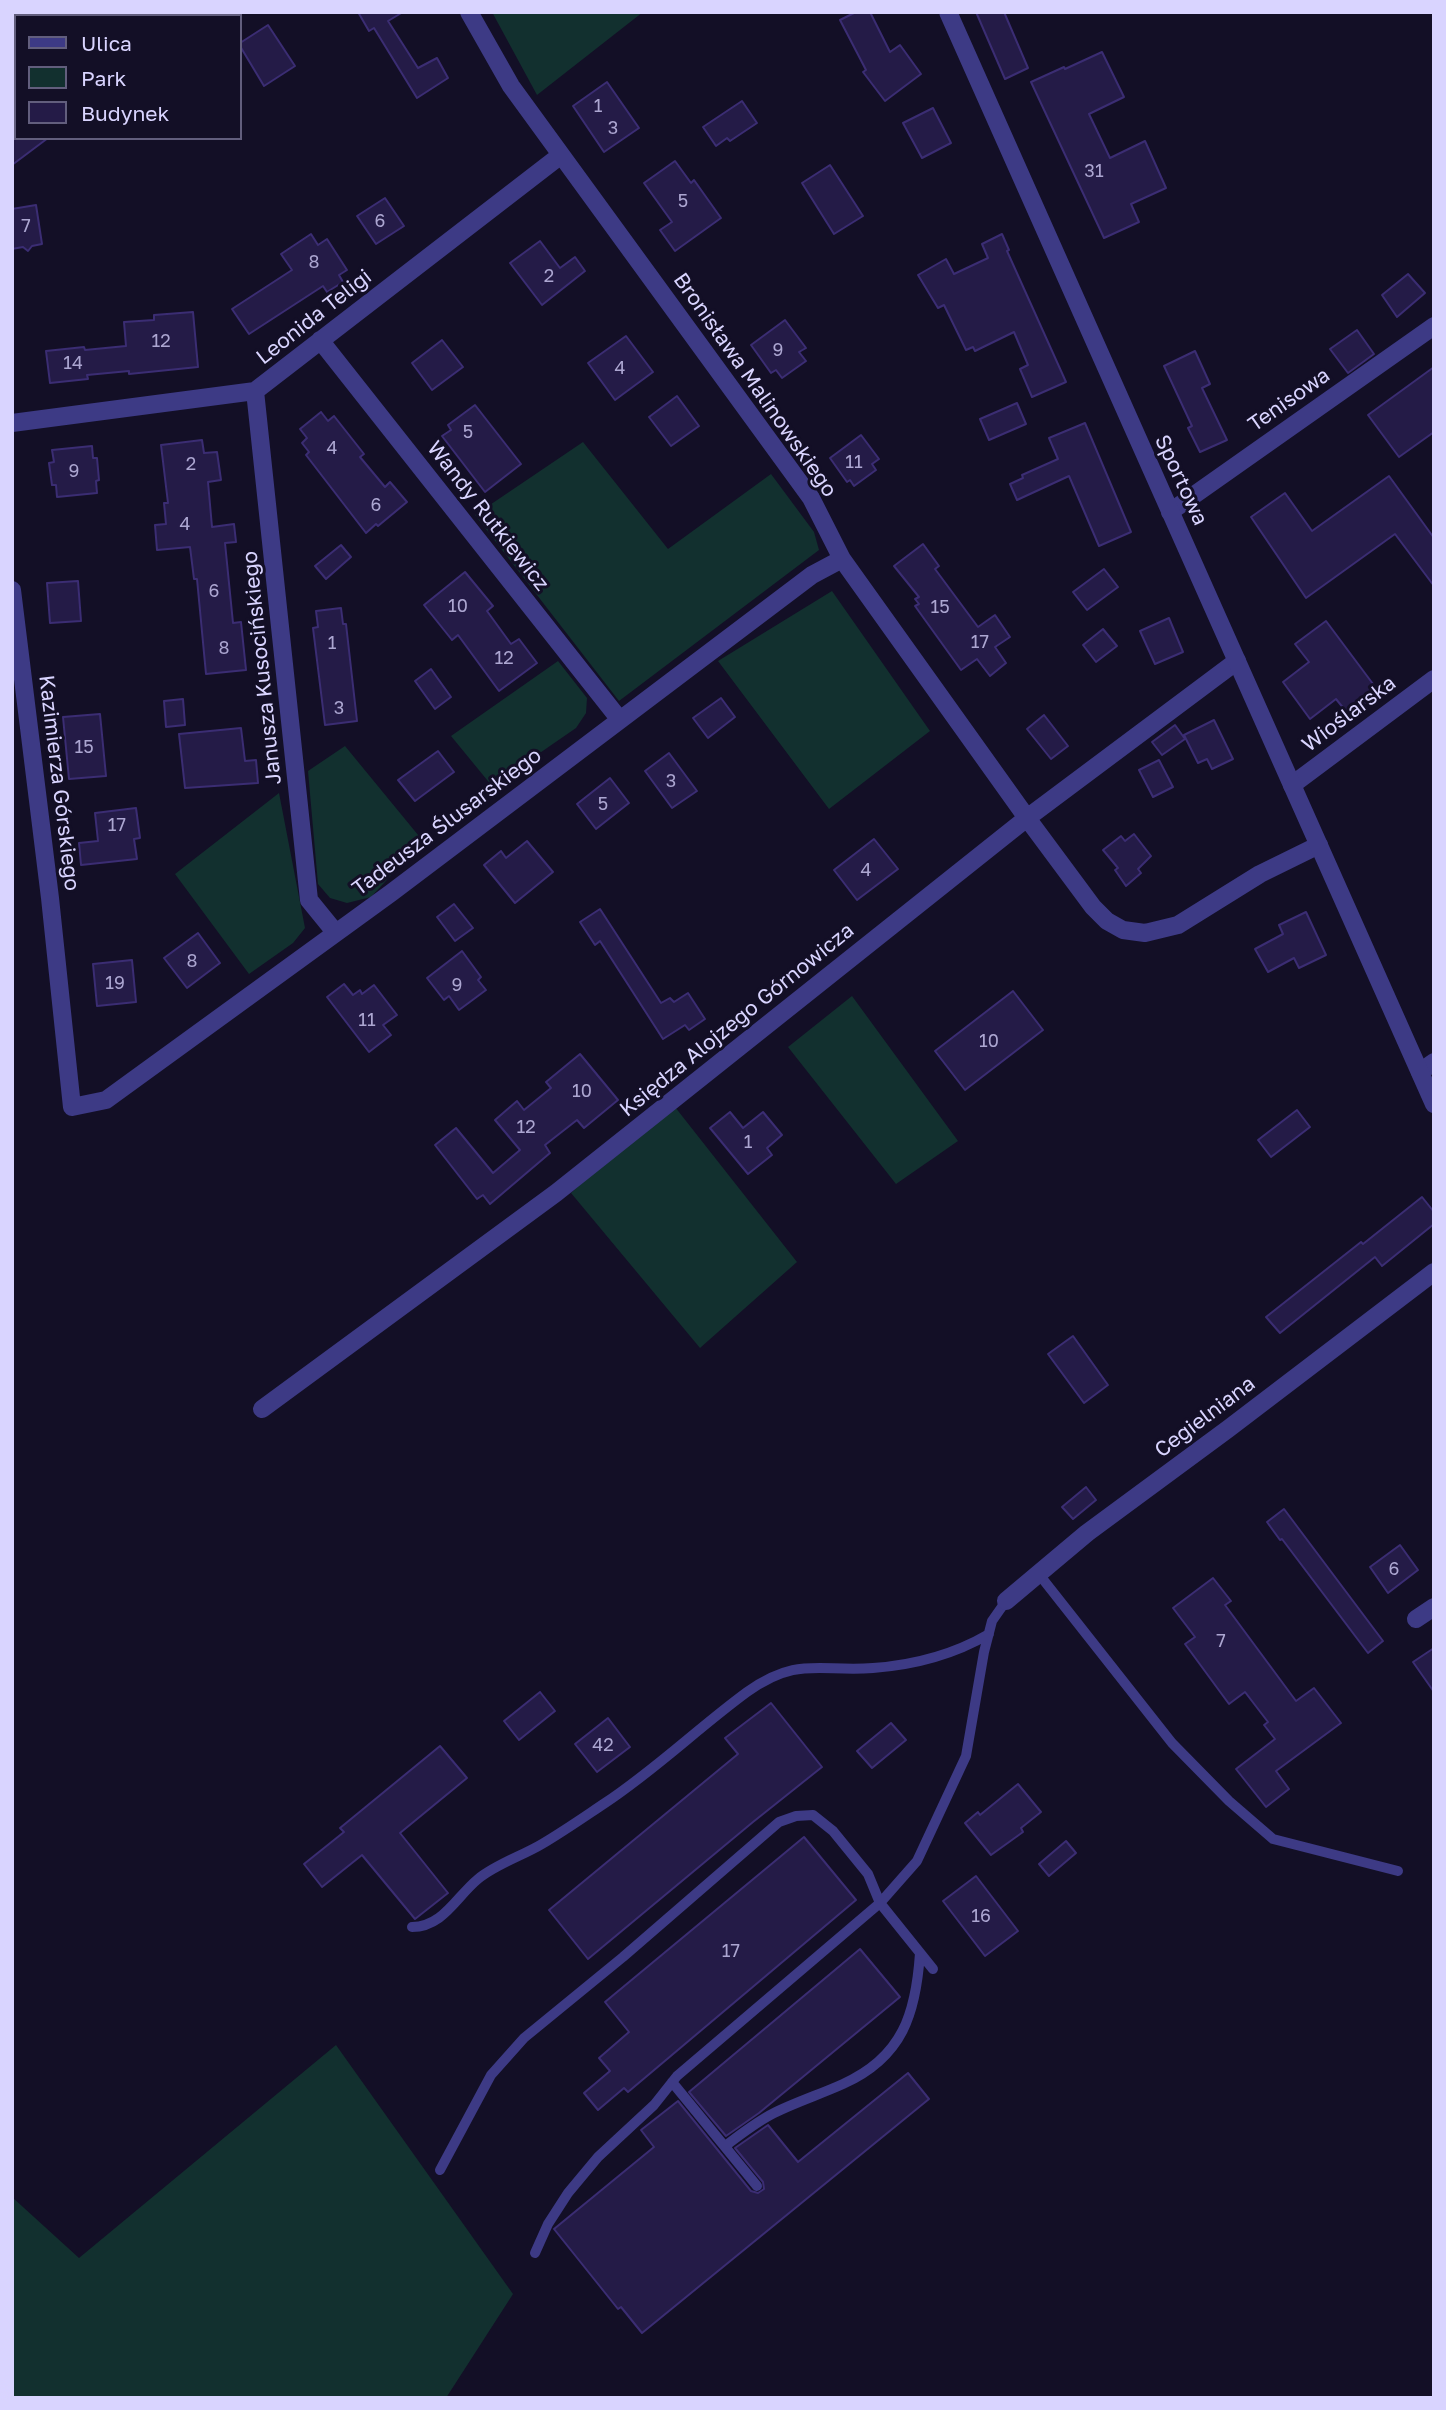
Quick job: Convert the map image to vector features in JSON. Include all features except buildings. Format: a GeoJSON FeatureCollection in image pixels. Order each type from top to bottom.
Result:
{"type":"FeatureCollection","features":[{"type":"Feature","properties":{"kind":"street","name":"Bronisława Malinowskiego"},"geometry":{"type":"LineString","coordinates":[[469,12],[511,86],[811,498],[842,559],[1027,818],[1093,907],[1107,921],[1124,930],[1144,933],[1178,925],[1260,874],[1319,845]]}},
{"type":"Feature","properties":{"kind":"street","name":"Sportowa"},"geometry":{"type":"LineString","coordinates":[[948,12],[1372,967],[1427,1067],[1434,1104]]}},
{"type":"Feature","properties":{"kind":"street","name":"Leonida Teligi"},"geometry":{"type":"LineString","coordinates":[[12,423],[255,391],[561,155]]}},
{"type":"Feature","properties":{"kind":"street","name":"Tenisowa"},"geometry":{"type":"LineString","coordinates":[[1170,512],[1434,326]]}},
{"type":"Feature","properties":{"kind":"street","name":"Wandy Rutkiewicz"},"geometry":{"type":"LineString","coordinates":[[320,340],[620,720]]}},
{"type":"Feature","properties":{"kind":"street","name":"Janusza Kusocińskiego"},"geometry":{"type":"LineString","coordinates":[[255,391],[309,900],[335,932]]}},
{"type":"Feature","properties":{"kind":"street","name":"Tadeusza Ślusarskiego"},"geometry":{"type":"LineString","coordinates":[[72,1107],[106,1100],[391,893],[812,575],[842,559]]}},
{"type":"Feature","properties":{"kind":"street","name":"Kazimierza Górskiego"},"geometry":{"type":"LineString","coordinates":[[12,590],[50,898],[72,1107]]}},
{"type":"Feature","properties":{"kind":"street","name":"Księdza Alojzego Górnowicza"},"geometry":{"type":"LineString","coordinates":[[262,1409],[556,1193],[1027,818],[1237,661]]}},
{"type":"Feature","properties":{"kind":"street","name":"Wioślarska"},"geometry":{"type":"LineString","coordinates":[[1292,785],[1434,679]]}},
{"type":"Feature","properties":{"kind":"street","name":"Cegielniana"},"geometry":{"type":"LineString","coordinates":[[1006,1601],[1087,1533],[1434,1272]]}},
{"type":"Feature","properties":{"kind":"street"},"geometry":{"type":"LineString","coordinates":[[1416,1619],[1434,1607]]}},
{"type":"Feature","properties":{"kind":"lane"},"geometry":{"type":"LineString","coordinates":[[1038,1573],[1172,1744],[1229,1801],[1273,1839],[1398,1871]]}},
{"type":"Feature","properties":{"kind":"lane"},"geometry":{"type":"LineString","coordinates":[[535,2253],[548,2224],[568,2193],[598,2157],[654,2105],[672,2082],[880,1903],[917,1861],[966,1756],[992,1621],[1006,1601]]}},
{"type":"Feature","properties":{"kind":"lane"},"geometry":{"type":"LineString","coordinates":[[412,1927],[424,1927],[439,1919],[478,1879],[543,1843],[636,1782],[747,1693],[776,1674],[794,1668],[872,1668],[921,1661],[964,1649],[989,1634]]}},
{"type":"Feature","properties":{"kind":"lane"},"geometry":{"type":"LineString","coordinates":[[440,2171],[491,2075],[524,2038],[623,1957],[779,1822],[796,1816],[813,1815],[833,1831],[868,1874],[880,1903],[933,1969]]}},
{"type":"Feature","properties":{"kind":"lane"},"geometry":{"type":"LineString","coordinates":[[725,2146],[773,2113],[846,2083],[877,2063],[898,2040],[913,2010],[920,1953]]}},
{"type":"Feature","properties":{"kind":"lane"},"geometry":{"type":"LineString","coordinates":[[672,2082],[757,2186]]}},
{"type":"Feature","properties":{"kind":"green space"},"geometry":{"type":"Polygon","coordinates":[[[492,12],[643,12],[537,95],[492,12]]]}},
{"type":"Feature","properties":{"kind":"green space"},"geometry":{"type":"Polygon","coordinates":[[[583,442],[668,549],[771,474],[814,532],[819,550],[619,701],[475,515],[583,442]]]}},
{"type":"Feature","properties":{"kind":"green space"},"geometry":{"type":"Polygon","coordinates":[[[832,591],[930,731],[829,809],[718,661],[832,591]]]}},
{"type":"Feature","properties":{"kind":"green space"},"geometry":{"type":"Polygon","coordinates":[[[558,661],[587,698],[586,713],[576,728],[492,786],[451,736],[558,661]]]}},
{"type":"Feature","properties":{"kind":"green space"},"geometry":{"type":"Polygon","coordinates":[[[345,746],[423,841],[371,897],[347,903],[330,898],[318,884],[308,771],[345,746]]]}},
{"type":"Feature","properties":{"kind":"green space"},"geometry":{"type":"Polygon","coordinates":[[[279,793],[305,928],[293,943],[249,974],[175,874],[279,793]]]}},
{"type":"Feature","properties":{"kind":"green space"},"geometry":{"type":"Polygon","coordinates":[[[852,996],[958,1141],[896,1184],[788,1047],[852,996]]]}},
{"type":"Feature","properties":{"kind":"green space"},"geometry":{"type":"Polygon","coordinates":[[[675,1107],[797,1262],[700,1348],[571,1193],[602,1164],[675,1107]]]}},
{"type":"Feature","properties":{"kind":"green space"},"geometry":{"type":"Polygon","coordinates":[[[336,2045],[513,2294],[446,2398],[12,2398],[12,2197],[79,2258],[336,2045]]]}}]}
